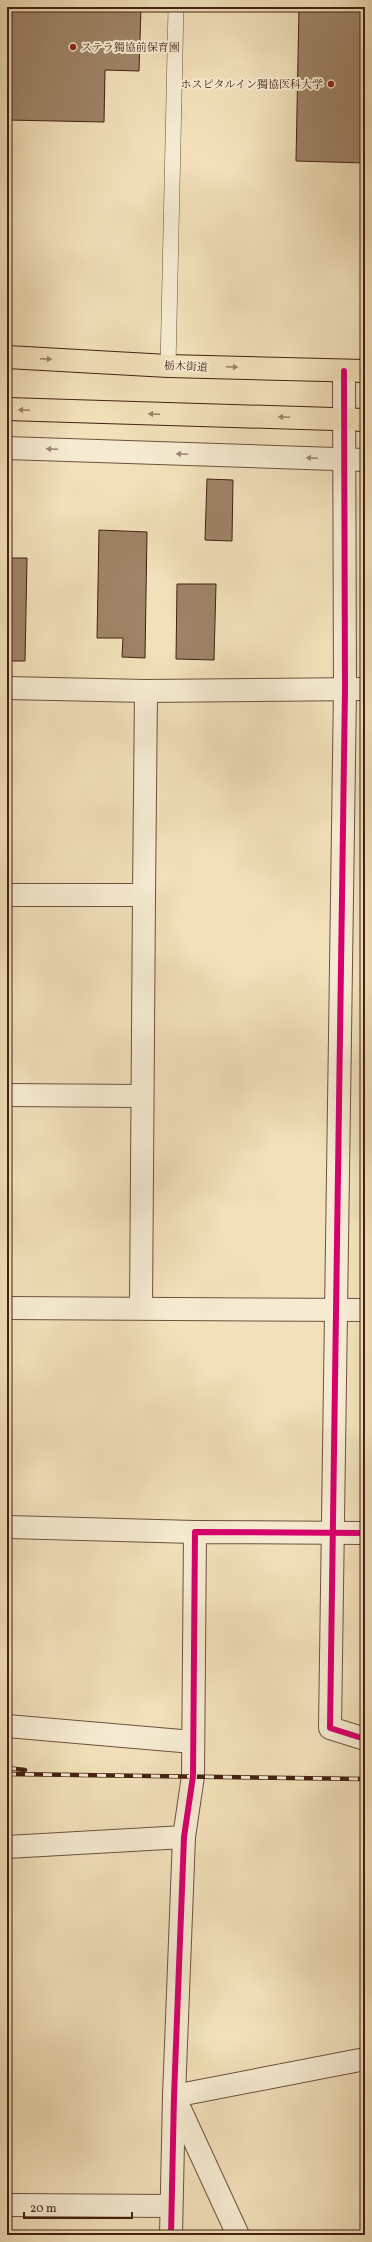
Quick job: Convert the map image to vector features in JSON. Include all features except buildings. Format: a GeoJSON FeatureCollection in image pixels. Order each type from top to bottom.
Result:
{"type":"FeatureCollection","features":[{"type":"Feature","properties":{"kind":"main road","name":"栃木街道"},"geometry":{"type":"LineString","coordinates":[[7,357],[168,366],[354,371]]}},
{"type":"Feature","properties":{"kind":"main road"},"geometry":{"type":"LineString","coordinates":[[7,410],[355,419]]}},
{"type":"Feature","properties":{"kind":"street"},"geometry":{"type":"LineString","coordinates":[[354,371],[355,689],[335,1310],[334,1534],[330,1728],[365,1739]]}},
{"type":"Feature","properties":{"kind":"street"},"geometry":{"type":"LineString","coordinates":[[7,448],[355,460]]}},
{"type":"Feature","properties":{"kind":"street"},"geometry":{"type":"LineString","coordinates":[[7,688],[146,692],[355,689]]}},
{"type":"Feature","properties":{"kind":"street"},"geometry":{"type":"LineString","coordinates":[[141,1308],[141,1096],[146,692]]}},
{"type":"Feature","properties":{"kind":"street"},"geometry":{"type":"LineString","coordinates":[[7,895],[144,895]]}},
{"type":"Feature","properties":{"kind":"street"},"geometry":{"type":"LineString","coordinates":[[7,1095],[141,1096]]}},
{"type":"Feature","properties":{"kind":"street"},"geometry":{"type":"LineString","coordinates":[[7,1308],[365,1310]]}},
{"type":"Feature","properties":{"kind":"street"},"geometry":{"type":"LineString","coordinates":[[7,1527],[195,1532],[365,1533]]}},
{"type":"Feature","properties":{"kind":"street"},"geometry":{"type":"LineString","coordinates":[[171,2235],[174,2096],[184,1837],[193,1776],[195,1532]]}},
{"type":"Feature","properties":{"kind":"street"},"geometry":{"type":"LineString","coordinates":[[7,1726],[193,1742]]}},
{"type":"Feature","properties":{"kind":"street"},"geometry":{"type":"LineString","coordinates":[[7,1847],[184,1837]]}},
{"type":"Feature","properties":{"kind":"street"},"geometry":{"type":"LineString","coordinates":[[174,2096],[365,2059]]}},
{"type":"Feature","properties":{"kind":"street"},"geometry":{"type":"LineString","coordinates":[[174,2096],[238,2235]]}},
{"type":"Feature","properties":{"kind":"street"},"geometry":{"type":"LineString","coordinates":[[7,2205],[171,2206]]}},
{"type":"Feature","properties":{"kind":"lane"},"geometry":{"type":"LineString","coordinates":[[168,366],[176,7]]}},
{"type":"Feature","properties":{"kind":"railway"},"geometry":{"type":"LineString","coordinates":[[7,1768],[25,1770]]}},
{"type":"Feature","properties":{"kind":"railway"},"geometry":{"type":"LineString","coordinates":[[7,1774],[365,1779]]}},
{"type":"Feature","properties":{"kind":"cycle path"},"geometry":{"type":"LineString","coordinates":[[344,371],[345,689],[330,1728],[365,1739]]}},
{"type":"Feature","properties":{"kind":"cycle path"},"geometry":{"type":"LineString","coordinates":[[171,2235],[174,2096],[184,1837],[193,1776],[195,1532],[365,1533]]}},
{"type":"Feature","properties":{"kind":"place","name":"ステラ獨協前保育園"},"geometry":{"type":"Point","coordinates":[73,47]}},
{"type":"Feature","properties":{"kind":"place","name":"ホスピタルイン獨協医科大学"},"geometry":{"type":"Point","coordinates":[331,84]}}]}
